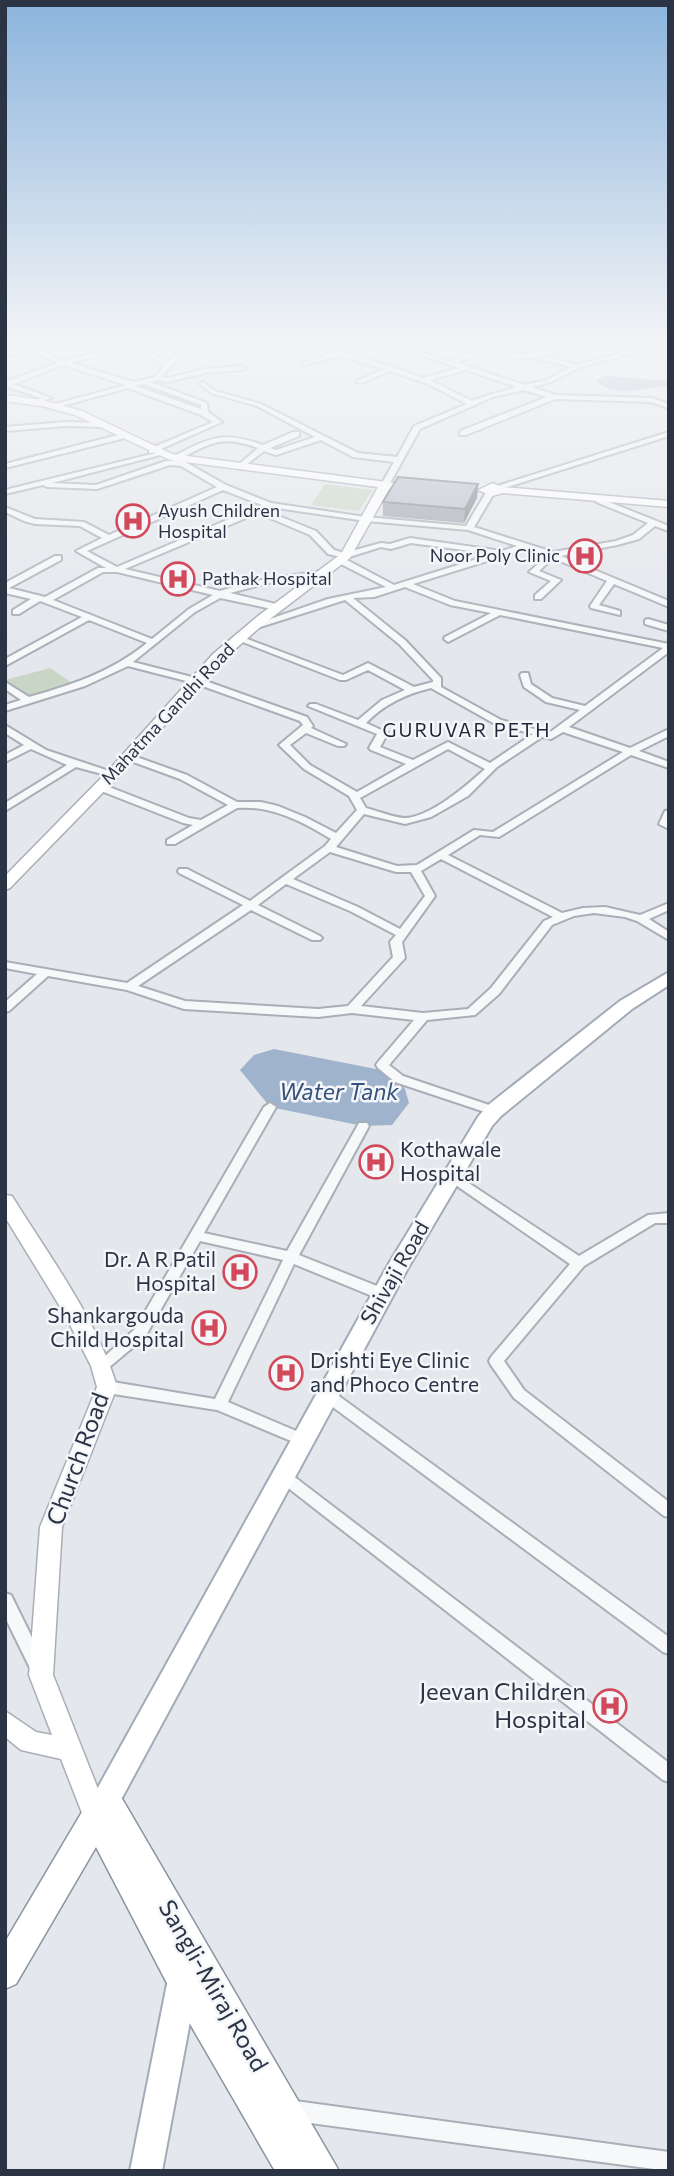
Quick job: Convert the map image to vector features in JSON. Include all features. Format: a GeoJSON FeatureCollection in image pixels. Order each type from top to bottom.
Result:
{"type":"FeatureCollection","features":[{"type":"Feature","properties":{"kind":"highway"},"geometry":{"type":"LineString","coordinates":[[5,1973],[101,1809]]}},
{"type":"Feature","properties":{"kind":"highway","name":"Sangli-Miraj Road"},"geometry":{"type":"LineString","coordinates":[[101,1809],[183,1979],[295,2171]]}},
{"type":"Feature","properties":{"kind":"highway","name":"Sangli-Miraj Road"},"geometry":{"type":"LineString","coordinates":[[101,1809],[322,2171]]}},
{"type":"Feature","properties":{"kind":"main road"},"geometry":{"type":"LineString","coordinates":[[139,444],[169,457],[408,487]]}},
{"type":"Feature","properties":{"kind":"main road","name":"Mahatma Gandhi Road"},"geometry":{"type":"LineString","coordinates":[[5,885],[239,639],[345,557],[386,485]]}},
{"type":"Feature","properties":{"kind":"main road"},"geometry":{"type":"LineString","coordinates":[[470,489],[669,504]]}},
{"type":"Feature","properties":{"kind":"main road","name":"Shivaji Road"},"geometry":{"type":"LineString","coordinates":[[101,1809],[382,1294],[494,1111],[626,1004],[669,977]]}},
{"type":"Feature","properties":{"kind":"main road","name":"Church Road"},"geometry":{"type":"LineString","coordinates":[[5,1201],[104,1376],[51,1527],[41,1675],[72,1750],[101,1809]]}},
{"type":"Feature","properties":{"kind":"main road"},"geometry":{"type":"LineString","coordinates":[[5,1722],[30,1742],[72,1750]]}},
{"type":"Feature","properties":{"kind":"main road"},"geometry":{"type":"LineString","coordinates":[[146,2171],[183,1979]]}},
{"type":"Feature","properties":{"kind":"street"},"geometry":{"type":"LineString","coordinates":[[5,467],[94,444]]}},
{"type":"Feature","properties":{"kind":"street"},"geometry":{"type":"LineString","coordinates":[[169,457],[188,444]]}},
{"type":"Feature","properties":{"kind":"street"},"geometry":{"type":"LineString","coordinates":[[5,492],[169,457],[206,444]]}},
{"type":"Feature","properties":{"kind":"street"},"geometry":{"type":"LineString","coordinates":[[252,444],[276,453],[302,444]]}},
{"type":"Feature","properties":{"kind":"street"},"geometry":{"type":"LineString","coordinates":[[241,467],[263,448],[273,444]]}},
{"type":"Feature","properties":{"kind":"street"},"geometry":{"type":"LineString","coordinates":[[330,444],[356,455],[400,460]]}},
{"type":"Feature","properties":{"kind":"street"},"geometry":{"type":"LineString","coordinates":[[386,485],[409,444]]}},
{"type":"Feature","properties":{"kind":"street"},"geometry":{"type":"LineString","coordinates":[[469,528],[493,490],[639,444]]}},
{"type":"Feature","properties":{"kind":"street"},"geometry":{"type":"LineString","coordinates":[[40,484],[97,487],[169,463],[169,457]]}},
{"type":"Feature","properties":{"kind":"street"},"geometry":{"type":"LineString","coordinates":[[169,457],[223,487],[268,505],[366,519],[469,528],[552,555],[669,604]]}},
{"type":"Feature","properties":{"kind":"street"},"geometry":{"type":"LineString","coordinates":[[117,570],[80,551],[106,537],[223,487]]}},
{"type":"Feature","properties":{"kind":"street"},"geometry":{"type":"LineString","coordinates":[[598,500],[669,529]]}},
{"type":"Feature","properties":{"kind":"street"},"geometry":{"type":"LineString","coordinates":[[117,570],[268,505]]}},
{"type":"Feature","properties":{"kind":"street"},"geometry":{"type":"LineString","coordinates":[[5,509],[26,520],[50,525],[67,522],[85,525],[106,537]]}},
{"type":"Feature","properties":{"kind":"street"},"geometry":{"type":"LineString","coordinates":[[258,510],[313,533],[331,552],[345,557],[394,587]]}},
{"type":"Feature","properties":{"kind":"street"},"geometry":{"type":"LineString","coordinates":[[538,597],[557,580],[533,572],[552,555],[617,543],[636,537],[652,524]]}},
{"type":"Feature","properties":{"kind":"street"},"geometry":{"type":"LineString","coordinates":[[345,557],[381,545],[391,547],[410,540],[503,553]]}},
{"type":"Feature","properties":{"kind":"street"},"geometry":{"type":"LineString","coordinates":[[254,626],[405,584],[526,546]]}},
{"type":"Feature","properties":{"kind":"street"},"geometry":{"type":"LineString","coordinates":[[5,589],[58,558]]}},
{"type":"Feature","properties":{"kind":"street"},"geometry":{"type":"LineString","coordinates":[[16,612],[101,570],[117,570],[277,607]]}},
{"type":"Feature","properties":{"kind":"street"},"geometry":{"type":"LineString","coordinates":[[5,708],[82,686],[127,663],[151,642],[222,594],[264,581],[322,574]]}},
{"type":"Feature","properties":{"kind":"street"},"geometry":{"type":"LineString","coordinates":[[613,579],[594,606],[617,613]]}},
{"type":"Feature","properties":{"kind":"street"},"geometry":{"type":"LineString","coordinates":[[405,584],[453,603],[669,647]]}},
{"type":"Feature","properties":{"kind":"street"},"geometry":{"type":"LineString","coordinates":[[5,589],[42,599],[151,642]]}},
{"type":"Feature","properties":{"kind":"street"},"geometry":{"type":"LineString","coordinates":[[348,598],[402,642],[438,680],[436,688],[498,722],[551,736],[669,647]]}},
{"type":"Feature","properties":{"kind":"street"},"geometry":{"type":"LineString","coordinates":[[448,639],[500,612]]}},
{"type":"Feature","properties":{"kind":"street"},"geometry":{"type":"LineString","coordinates":[[5,663],[89,617]]}},
{"type":"Feature","properties":{"kind":"street"},"geometry":{"type":"LineString","coordinates":[[648,622],[669,628]]}},
{"type":"Feature","properties":{"kind":"street"},"geometry":{"type":"LineString","coordinates":[[239,639],[342,678],[368,666],[412,690]]}},
{"type":"Feature","properties":{"kind":"street"},"geometry":{"type":"LineString","coordinates":[[5,649],[22,655]]}},
{"type":"Feature","properties":{"kind":"street"},"geometry":{"type":"LineString","coordinates":[[127,663],[197,681],[303,719],[307,726],[305,729],[284,745],[307,767],[355,797],[362,810],[405,821],[427,815],[464,794],[491,768],[540,734]]}},
{"type":"Feature","properties":{"kind":"street"},"geometry":{"type":"LineString","coordinates":[[525,675],[527,685],[550,700],[586,709]]}},
{"type":"Feature","properties":{"kind":"street"},"geometry":{"type":"LineString","coordinates":[[360,724],[382,702],[437,684]]}},
{"type":"Feature","properties":{"kind":"street"},"geometry":{"type":"LineString","coordinates":[[5,685],[27,700]]}},
{"type":"Feature","properties":{"kind":"street"},"geometry":{"type":"LineString","coordinates":[[313,706],[383,733],[374,748],[414,764]]}},
{"type":"Feature","properties":{"kind":"street"},"geometry":{"type":"LineString","coordinates":[[5,728],[28,747],[113,774]]}},
{"type":"Feature","properties":{"kind":"street"},"geometry":{"type":"LineString","coordinates":[[562,728],[669,765]]}},
{"type":"Feature","properties":{"kind":"street"},"geometry":{"type":"LineString","coordinates":[[305,729],[341,744]]}},
{"type":"Feature","properties":{"kind":"street"},"geometry":{"type":"LineString","coordinates":[[329,848],[396,869],[414,868],[478,832],[495,835],[630,752],[669,732]]}},
{"type":"Feature","properties":{"kind":"street"},"geometry":{"type":"LineString","coordinates":[[355,797],[448,745],[491,768]]}},
{"type":"Feature","properties":{"kind":"street"},"geometry":{"type":"LineString","coordinates":[[5,759],[28,747]]}},
{"type":"Feature","properties":{"kind":"street"},"geometry":{"type":"LineString","coordinates":[[128,757],[155,765],[209,788],[234,805]]}},
{"type":"Feature","properties":{"kind":"street"},"geometry":{"type":"LineString","coordinates":[[5,808],[75,764]]}},
{"type":"Feature","properties":{"kind":"street"},"geometry":{"type":"LineString","coordinates":[[100,787],[187,821],[203,823]]}},
{"type":"Feature","properties":{"kind":"street"},"geometry":{"type":"LineString","coordinates":[[171,842],[234,805],[246,803],[285,813],[337,838]]}},
{"type":"Feature","properties":{"kind":"street"},"geometry":{"type":"LineString","coordinates":[[129,987],[251,905],[329,848],[362,810]]}},
{"type":"Feature","properties":{"kind":"street"},"geometry":{"type":"LineString","coordinates":[[669,813],[664,824],[669,826]]}},
{"type":"Feature","properties":{"kind":"street"},"geometry":{"type":"LineString","coordinates":[[441,855],[561,916]]}},
{"type":"Feature","properties":{"kind":"street"},"geometry":{"type":"LineString","coordinates":[[352,1009],[399,958],[396,942],[430,896],[414,868]]}},
{"type":"Feature","properties":{"kind":"street"},"geometry":{"type":"LineString","coordinates":[[183,872],[316,938]]}},
{"type":"Feature","properties":{"kind":"street"},"geometry":{"type":"LineString","coordinates":[[286,880],[354,909],[402,934]]}},
{"type":"Feature","properties":{"kind":"street"},"geometry":{"type":"LineString","coordinates":[[641,919],[669,906]]}},
{"type":"Feature","properties":{"kind":"street"},"geometry":{"type":"LineString","coordinates":[[5,965],[129,987],[184,1006],[318,1013],[352,1009],[423,1017],[471,1012],[495,991],[548,923],[582,908],[618,910],[641,919],[669,937]]}},
{"type":"Feature","properties":{"kind":"street"},"geometry":{"type":"LineString","coordinates":[[5,1008],[46,972]]}},
{"type":"Feature","properties":{"kind":"street"},"geometry":{"type":"LineString","coordinates":[[423,1017],[382,1065],[398,1079],[494,1111]]}},
{"type":"Feature","properties":{"kind":"street"},"geometry":{"type":"LineString","coordinates":[[270,1107],[140,1333],[104,1376],[219,1405],[303,1440]]}},
{"type":"Feature","properties":{"kind":"street"},"geometry":{"type":"LineString","coordinates":[[219,1405],[291,1257],[363,1126]]}},
{"type":"Feature","properties":{"kind":"street"},"geometry":{"type":"LineString","coordinates":[[452,1176],[579,1263]]}},
{"type":"Feature","properties":{"kind":"street"},"geometry":{"type":"LineString","coordinates":[[669,1218],[653,1218],[579,1263],[496,1361],[519,1394],[669,1511]]}},
{"type":"Feature","properties":{"kind":"street"},"geometry":{"type":"LineString","coordinates":[[198,1236],[291,1257],[382,1294]]}},
{"type":"Feature","properties":{"kind":"street"},"geometry":{"type":"LineString","coordinates":[[327,1395],[669,1647]]}},
{"type":"Feature","properties":{"kind":"street"},"geometry":{"type":"LineString","coordinates":[[283,1476],[669,1774]]}},
{"type":"Feature","properties":{"kind":"street"},"geometry":{"type":"LineString","coordinates":[[5,1600],[41,1675]]}},
{"type":"Feature","properties":{"kind":"street"},"geometry":{"type":"LineString","coordinates":[[284,2109],[669,2162]]}},
{"type":"Feature","properties":{"kind":"green space"},"geometry":{"type":"Polygon","coordinates":[[[325,484],[372,490],[359,511],[311,505],[325,484]]]}},
{"type":"Feature","properties":{"kind":"green space"},"geometry":{"type":"Polygon","coordinates":[[[50,668],[75,685],[28,696],[5,680],[50,668]]]}},
{"type":"Feature","properties":{"kind":"water","name":"Water Tank"},"geometry":{"type":"Polygon","coordinates":[[[274,1049],[391,1072],[405,1089],[409,1103],[392,1125],[363,1126],[270,1107],[240,1070],[254,1055],[274,1049]]]}},
{"type":"Feature","properties":{"kind":"building"},"geometry":{"type":"Polygon","coordinates":[[[398,477],[478,484],[465,509],[383,502],[398,477]]]}},
{"type":"Feature","properties":{"kind":"place","name":"Ayush Children Hospital"},"geometry":{"type":"Point","coordinates":[133,521]}},
{"type":"Feature","properties":{"kind":"place","name":"Noor Poly Clinic"},"geometry":{"type":"Point","coordinates":[585,556]}},
{"type":"Feature","properties":{"kind":"place","name":"Pathak Hospital"},"geometry":{"type":"Point","coordinates":[178,579]}},
{"type":"Feature","properties":{"kind":"place","name":"Kothawale Hospital"},"geometry":{"type":"Point","coordinates":[376,1162]}},
{"type":"Feature","properties":{"kind":"place","name":"Dr. A R Patil Hospital"},"geometry":{"type":"Point","coordinates":[240,1272]}},
{"type":"Feature","properties":{"kind":"place","name":"Shankargouda Child Hospital"},"geometry":{"type":"Point","coordinates":[209,1328]}},
{"type":"Feature","properties":{"kind":"place","name":"Drishti Eye Clinic and Phoco Centre"},"geometry":{"type":"Point","coordinates":[286,1373]}},
{"type":"Feature","properties":{"kind":"place","name":"Jeevan Children Hospital"},"geometry":{"type":"Point","coordinates":[610,1706]}},
{"type":"Feature","properties":{"kind":"district","name":"GURUVAR PETH"},"geometry":{"type":"Point","coordinates":[467,730]}}]}
